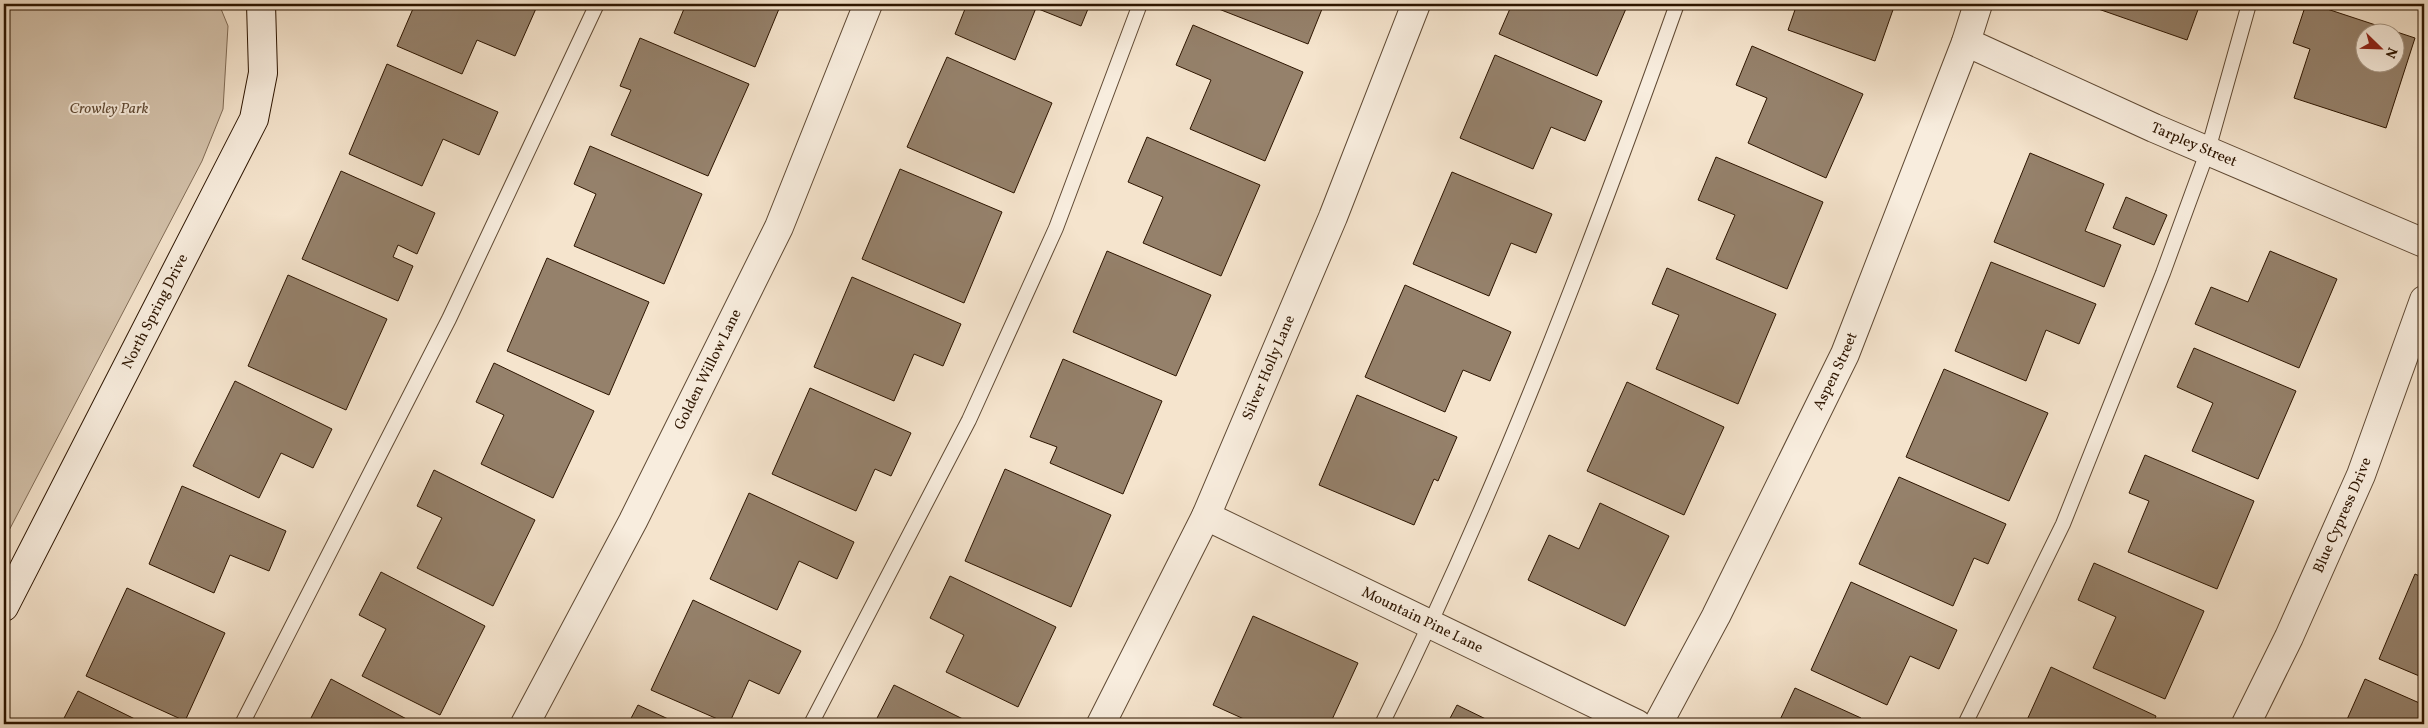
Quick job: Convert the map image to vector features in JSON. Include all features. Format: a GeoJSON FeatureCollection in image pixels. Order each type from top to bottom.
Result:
{"type":"FeatureCollection","features":[{"type":"Feature","properties":{"kind":"street","name":"North Spring Drive"},"geometry":{"type":"LineString","coordinates":[[4,607],[254,119],[263,73],[260,4]]}},
{"type":"Feature","properties":{"kind":"street","name":"Golden Willow Lane"},"geometry":{"type":"LineString","coordinates":[[525,724],[633,521],[779,227],[868,4]]}},
{"type":"Feature","properties":{"kind":"street","name":"Silver Holly Lane"},"geometry":{"type":"LineString","coordinates":[[1101,724],[1206,516],[1333,217],[1416,4]]}},
{"type":"Feature","properties":{"kind":"street","name":"Aspen Street"},"geometry":{"type":"LineString","coordinates":[[1658,724],[1716,616],[1845,354],[1966,42],[1978,4]]}},
{"type":"Feature","properties":{"kind":"street","name":"Tarpley Street"},"geometry":{"type":"LineString","coordinates":[[1966,42],[2208,150],[2424,243]]}},
{"type":"Feature","properties":{"kind":"street","name":"Blue Cypress Drive"},"geometry":{"type":"LineString","coordinates":[[2246,724],[2289,636],[2361,476],[2424,300]]}},
{"type":"Feature","properties":{"kind":"street","name":"Mountain Pine Lane"},"geometry":{"type":"LineString","coordinates":[[1206,516],[1638,724]]}},
{"type":"Feature","properties":{"kind":"lane"},"geometry":{"type":"LineString","coordinates":[[242,724],[449,318],[597,4]]}},
{"type":"Feature","properties":{"kind":"lane"},"geometry":{"type":"LineString","coordinates":[[811,724],[969,420],[1056,228],[1140,4]]}},
{"type":"Feature","properties":{"kind":"lane"},"geometry":{"type":"LineString","coordinates":[[1382,724],[1431,625],[1548,349],[1677,4]]}},
{"type":"Feature","properties":{"kind":"lane"},"geometry":{"type":"LineString","coordinates":[[1965,724],[2063,524],[2163,273],[2208,150],[2249,4]]}},
{"type":"Feature","properties":{"kind":"green space","name":"Crowley Park"},"geometry":{"type":"Polygon","coordinates":[[[4,4],[219,4],[228,26],[223,109],[202,161],[4,540],[4,4]]]}},
{"type":"Feature","properties":{"kind":"building"},"geometry":{"type":"Polygon","coordinates":[[[415,4],[538,4],[515,56],[477,40],[462,74],[397,46],[415,4]]]}},
{"type":"Feature","properties":{"kind":"building"},"geometry":{"type":"Polygon","coordinates":[[[686,4],[781,4],[755,67],[674,33],[686,4]]]}},
{"type":"Feature","properties":{"kind":"building"},"geometry":{"type":"Polygon","coordinates":[[[967,4],[1090,4],[1081,26],[1036,8],[1015,60],[955,34],[967,4]]]}},
{"type":"Feature","properties":{"kind":"building"},"geometry":{"type":"Polygon","coordinates":[[[1206,4],[1324,4],[1308,44],[1206,4]]]}},
{"type":"Feature","properties":{"kind":"building"},"geometry":{"type":"Polygon","coordinates":[[[1512,4],[1628,4],[1597,76],[1499,34],[1512,4]]]}},
{"type":"Feature","properties":{"kind":"building"},"geometry":{"type":"Polygon","coordinates":[[[1797,4],[1895,4],[1875,61],[1788,30],[1797,4]]]}},
{"type":"Feature","properties":{"kind":"building"},"geometry":{"type":"Polygon","coordinates":[[[2084,4],[2200,4],[2187,40],[2084,4]]]}},
{"type":"Feature","properties":{"kind":"building"},"geometry":{"type":"Polygon","coordinates":[[[2306,4],[2312,4],[2367,22],[2356,22],[2356,72],[2404,72],[2386,128],[2294,98],[2310,49],[2293,43],[2306,4]]]}},
{"type":"Feature","properties":{"kind":"building"},"geometry":{"type":"Polygon","coordinates":[[[1193,25],[1303,72],[1265,161],[1190,129],[1211,80],[1176,65],[1193,25]]]}},
{"type":"Feature","properties":{"kind":"building"},"geometry":{"type":"Polygon","coordinates":[[[2406,35],[2415,38],[2406,66],[2406,35]]]}},
{"type":"Feature","properties":{"kind":"building"},"geometry":{"type":"Polygon","coordinates":[[[640,38],[749,84],[708,176],[611,135],[631,90],[620,86],[640,38]]]}},
{"type":"Feature","properties":{"kind":"building"},"geometry":{"type":"Polygon","coordinates":[[[1752,46],[1863,94],[1826,178],[1748,143],[1767,98],[1736,85],[1752,46]]]}},
{"type":"Feature","properties":{"kind":"building"},"geometry":{"type":"Polygon","coordinates":[[[1495,55],[1602,101],[1585,141],[1551,127],[1533,169],[1460,138],[1495,55]]]}},
{"type":"Feature","properties":{"kind":"building"},"geometry":{"type":"Polygon","coordinates":[[[947,57],[1052,103],[1014,193],[907,147],[947,57]]]}},
{"type":"Feature","properties":{"kind":"building"},"geometry":{"type":"Polygon","coordinates":[[[387,64],[498,112],[479,155],[443,139],[422,186],[349,154],[387,64]]]}},
{"type":"Feature","properties":{"kind":"building"},"geometry":{"type":"Polygon","coordinates":[[[1147,137],[1260,185],[1221,276],[1143,243],[1163,197],[1128,182],[1147,137]]]}},
{"type":"Feature","properties":{"kind":"building"},"geometry":{"type":"Polygon","coordinates":[[[590,146],[702,194],[664,284],[574,246],[596,194],[574,184],[590,146]]]}},
{"type":"Feature","properties":{"kind":"building"},"geometry":{"type":"Polygon","coordinates":[[[2030,153],[2104,184],[2085,231],[2121,245],[2104,287],[1994,242],[2030,153]]]}},
{"type":"Feature","properties":{"kind":"building"},"geometry":{"type":"Polygon","coordinates":[[[1716,157],[1823,202],[1787,289],[1716,259],[1735,215],[1698,200],[1716,157]]]}},
{"type":"Feature","properties":{"kind":"building"},"geometry":{"type":"Polygon","coordinates":[[[900,169],[1002,212],[964,303],[862,259],[900,169]]]}},
{"type":"Feature","properties":{"kind":"building"},"geometry":{"type":"Polygon","coordinates":[[[341,171],[435,213],[417,254],[398,245],[393,257],[413,266],[398,301],[302,259],[341,171]]]}},
{"type":"Feature","properties":{"kind":"building"},"geometry":{"type":"Polygon","coordinates":[[[1452,172],[1552,214],[1536,253],[1511,243],[1489,296],[1413,264],[1452,172]]]}},
{"type":"Feature","properties":{"kind":"building"},"geometry":{"type":"Polygon","coordinates":[[[2126,197],[2167,215],[2154,245],[2113,228],[2126,197]]]}},
{"type":"Feature","properties":{"kind":"building"},"geometry":{"type":"Polygon","coordinates":[[[1107,251],[1211,295],[1176,376],[1073,332],[1107,251]]]}},
{"type":"Feature","properties":{"kind":"building"},"geometry":{"type":"Polygon","coordinates":[[[2270,251],[2337,279],[2299,368],[2195,324],[2211,287],[2248,302],[2270,251]]]}},
{"type":"Feature","properties":{"kind":"building"},"geometry":{"type":"Polygon","coordinates":[[[547,258],[649,302],[609,395],[507,351],[547,258]]]}},
{"type":"Feature","properties":{"kind":"building"},"geometry":{"type":"Polygon","coordinates":[[[1991,262],[2096,304],[2079,344],[2046,330],[2026,381],[1955,351],[1991,262]]]}},
{"type":"Feature","properties":{"kind":"building"},"geometry":{"type":"Polygon","coordinates":[[[1667,268],[1776,314],[1738,404],[1656,369],[1679,315],[1652,304],[1667,268]]]}},
{"type":"Feature","properties":{"kind":"building"},"geometry":{"type":"Polygon","coordinates":[[[288,275],[387,319],[346,410],[248,366],[288,275]]]}},
{"type":"Feature","properties":{"kind":"building"},"geometry":{"type":"Polygon","coordinates":[[[852,277],[961,324],[943,366],[914,354],[894,401],[814,367],[852,277]]]}},
{"type":"Feature","properties":{"kind":"building"},"geometry":{"type":"Polygon","coordinates":[[[1405,285],[1511,332],[1490,381],[1463,370],[1445,412],[1365,377],[1405,285]]]}},
{"type":"Feature","properties":{"kind":"building"},"geometry":{"type":"Polygon","coordinates":[[[2194,348],[2296,391],[2258,479],[2192,451],[2213,403],[2177,387],[2194,348]]]}},
{"type":"Feature","properties":{"kind":"building"},"geometry":{"type":"Polygon","coordinates":[[[1063,359],[1162,401],[1123,494],[1050,463],[1057,447],[1030,437],[1063,359]]]}},
{"type":"Feature","properties":{"kind":"building"},"geometry":{"type":"Polygon","coordinates":[[[494,363],[594,411],[553,498],[481,464],[504,415],[476,402],[494,363]]]}},
{"type":"Feature","properties":{"kind":"building"},"geometry":{"type":"Polygon","coordinates":[[[1944,369],[2048,413],[2009,501],[1906,457],[1944,369]]]}},
{"type":"Feature","properties":{"kind":"building"},"geometry":{"type":"Polygon","coordinates":[[[235,381],[332,429],[313,468],[281,453],[259,498],[193,466],[235,381]]]}},
{"type":"Feature","properties":{"kind":"building"},"geometry":{"type":"Polygon","coordinates":[[[1627,382],[1724,427],[1684,515],[1587,471],[1627,382]]]}},
{"type":"Feature","properties":{"kind":"building"},"geometry":{"type":"Polygon","coordinates":[[[810,388],[911,433],[891,476],[875,469],[856,511],[772,474],[810,388]]]}},
{"type":"Feature","properties":{"kind":"building"},"geometry":{"type":"Polygon","coordinates":[[[1357,395],[1457,437],[1438,481],[1434,479],[1414,525],[1319,485],[1357,395]]]}},
{"type":"Feature","properties":{"kind":"building"},"geometry":{"type":"Polygon","coordinates":[[[2145,455],[2254,501],[2217,589],[2128,552],[2149,501],[2129,493],[2145,455]]]}},
{"type":"Feature","properties":{"kind":"building"},"geometry":{"type":"Polygon","coordinates":[[[1005,469],[1111,515],[1071,607],[965,561],[1005,469]]]}},
{"type":"Feature","properties":{"kind":"building"},"geometry":{"type":"Polygon","coordinates":[[[434,470],[535,520],[493,606],[417,568],[442,518],[417,506],[434,470]]]}},
{"type":"Feature","properties":{"kind":"building"},"geometry":{"type":"Polygon","coordinates":[[[1899,477],[2006,524],[1988,564],[1974,558],[1953,606],[1859,564],[1899,477]]]}},
{"type":"Feature","properties":{"kind":"building"},"geometry":{"type":"Polygon","coordinates":[[[182,486],[286,531],[269,571],[230,555],[214,593],[149,564],[182,486]]]}},
{"type":"Feature","properties":{"kind":"building"},"geometry":{"type":"Polygon","coordinates":[[[749,493],[854,542],[837,579],[799,561],[777,610],[710,579],[749,493]]]}},
{"type":"Feature","properties":{"kind":"building"},"geometry":{"type":"Polygon","coordinates":[[[1600,503],[1669,536],[1625,626],[1528,580],[1549,535],[1579,549],[1600,503]]]}},
{"type":"Feature","properties":{"kind":"building"},"geometry":{"type":"Polygon","coordinates":[[[2094,563],[2204,611],[2165,699],[2093,668],[2116,617],[2078,600],[2094,563]]]}},
{"type":"Feature","properties":{"kind":"building"},"geometry":{"type":"Polygon","coordinates":[[[381,572],[485,626],[440,715],[362,676],[386,629],[359,615],[381,572]]]}},
{"type":"Feature","properties":{"kind":"building"},"geometry":{"type":"Polygon","coordinates":[[[2415,574],[2424,578],[2424,678],[2379,659],[2415,574]]]}},
{"type":"Feature","properties":{"kind":"building"},"geometry":{"type":"Polygon","coordinates":[[[950,576],[1056,627],[1018,707],[946,672],[964,635],[930,618],[950,576]]]}},
{"type":"Feature","properties":{"kind":"building"},"geometry":{"type":"Polygon","coordinates":[[[1851,582],[1957,630],[1939,669],[1910,656],[1887,705],[1811,670],[1851,582]]]}},
{"type":"Feature","properties":{"kind":"building"},"geometry":{"type":"Polygon","coordinates":[[[127,588],[225,633],[185,721],[86,676],[127,588]]]}},
{"type":"Feature","properties":{"kind":"building"},"geometry":{"type":"Polygon","coordinates":[[[693,600],[801,651],[779,694],[749,680],[729,724],[651,690],[693,600]]]}},
{"type":"Feature","properties":{"kind":"building"},"geometry":{"type":"Polygon","coordinates":[[[1253,616],[1358,663],[1330,724],[1255,724],[1213,705],[1253,616]]]}},
{"type":"Feature","properties":{"kind":"building"},"geometry":{"type":"Polygon","coordinates":[[[2051,667],[2156,716],[2153,724],[2037,724],[2027,720],[2051,667]]]}},
{"type":"Feature","properties":{"kind":"building"},"geometry":{"type":"Polygon","coordinates":[[[331,679],[416,724],[322,724],[311,718],[331,679]]]}},
{"type":"Feature","properties":{"kind":"building"},"geometry":{"type":"Polygon","coordinates":[[[2365,679],[2424,705],[2424,724],[2345,724],[2365,679]]]}},
{"type":"Feature","properties":{"kind":"building"},"geometry":{"type":"Polygon","coordinates":[[[894,685],[973,724],[874,724],[894,685]]]}},
{"type":"Feature","properties":{"kind":"building"},"geometry":{"type":"Polygon","coordinates":[[[1795,688],[1861,718],[1859,724],[1778,724],[1795,688]]]}},
{"type":"Feature","properties":{"kind":"building"},"geometry":{"type":"Polygon","coordinates":[[[78,691],[145,724],[61,724],[78,691]]]}},
{"type":"Feature","properties":{"kind":"building"},"geometry":{"type":"Polygon","coordinates":[[[638,705],[679,724],[628,724],[638,705]]]}},
{"type":"Feature","properties":{"kind":"building"},"geometry":{"type":"Polygon","coordinates":[[[1457,705],[1496,724],[1447,724],[1457,705]]]}}]}
